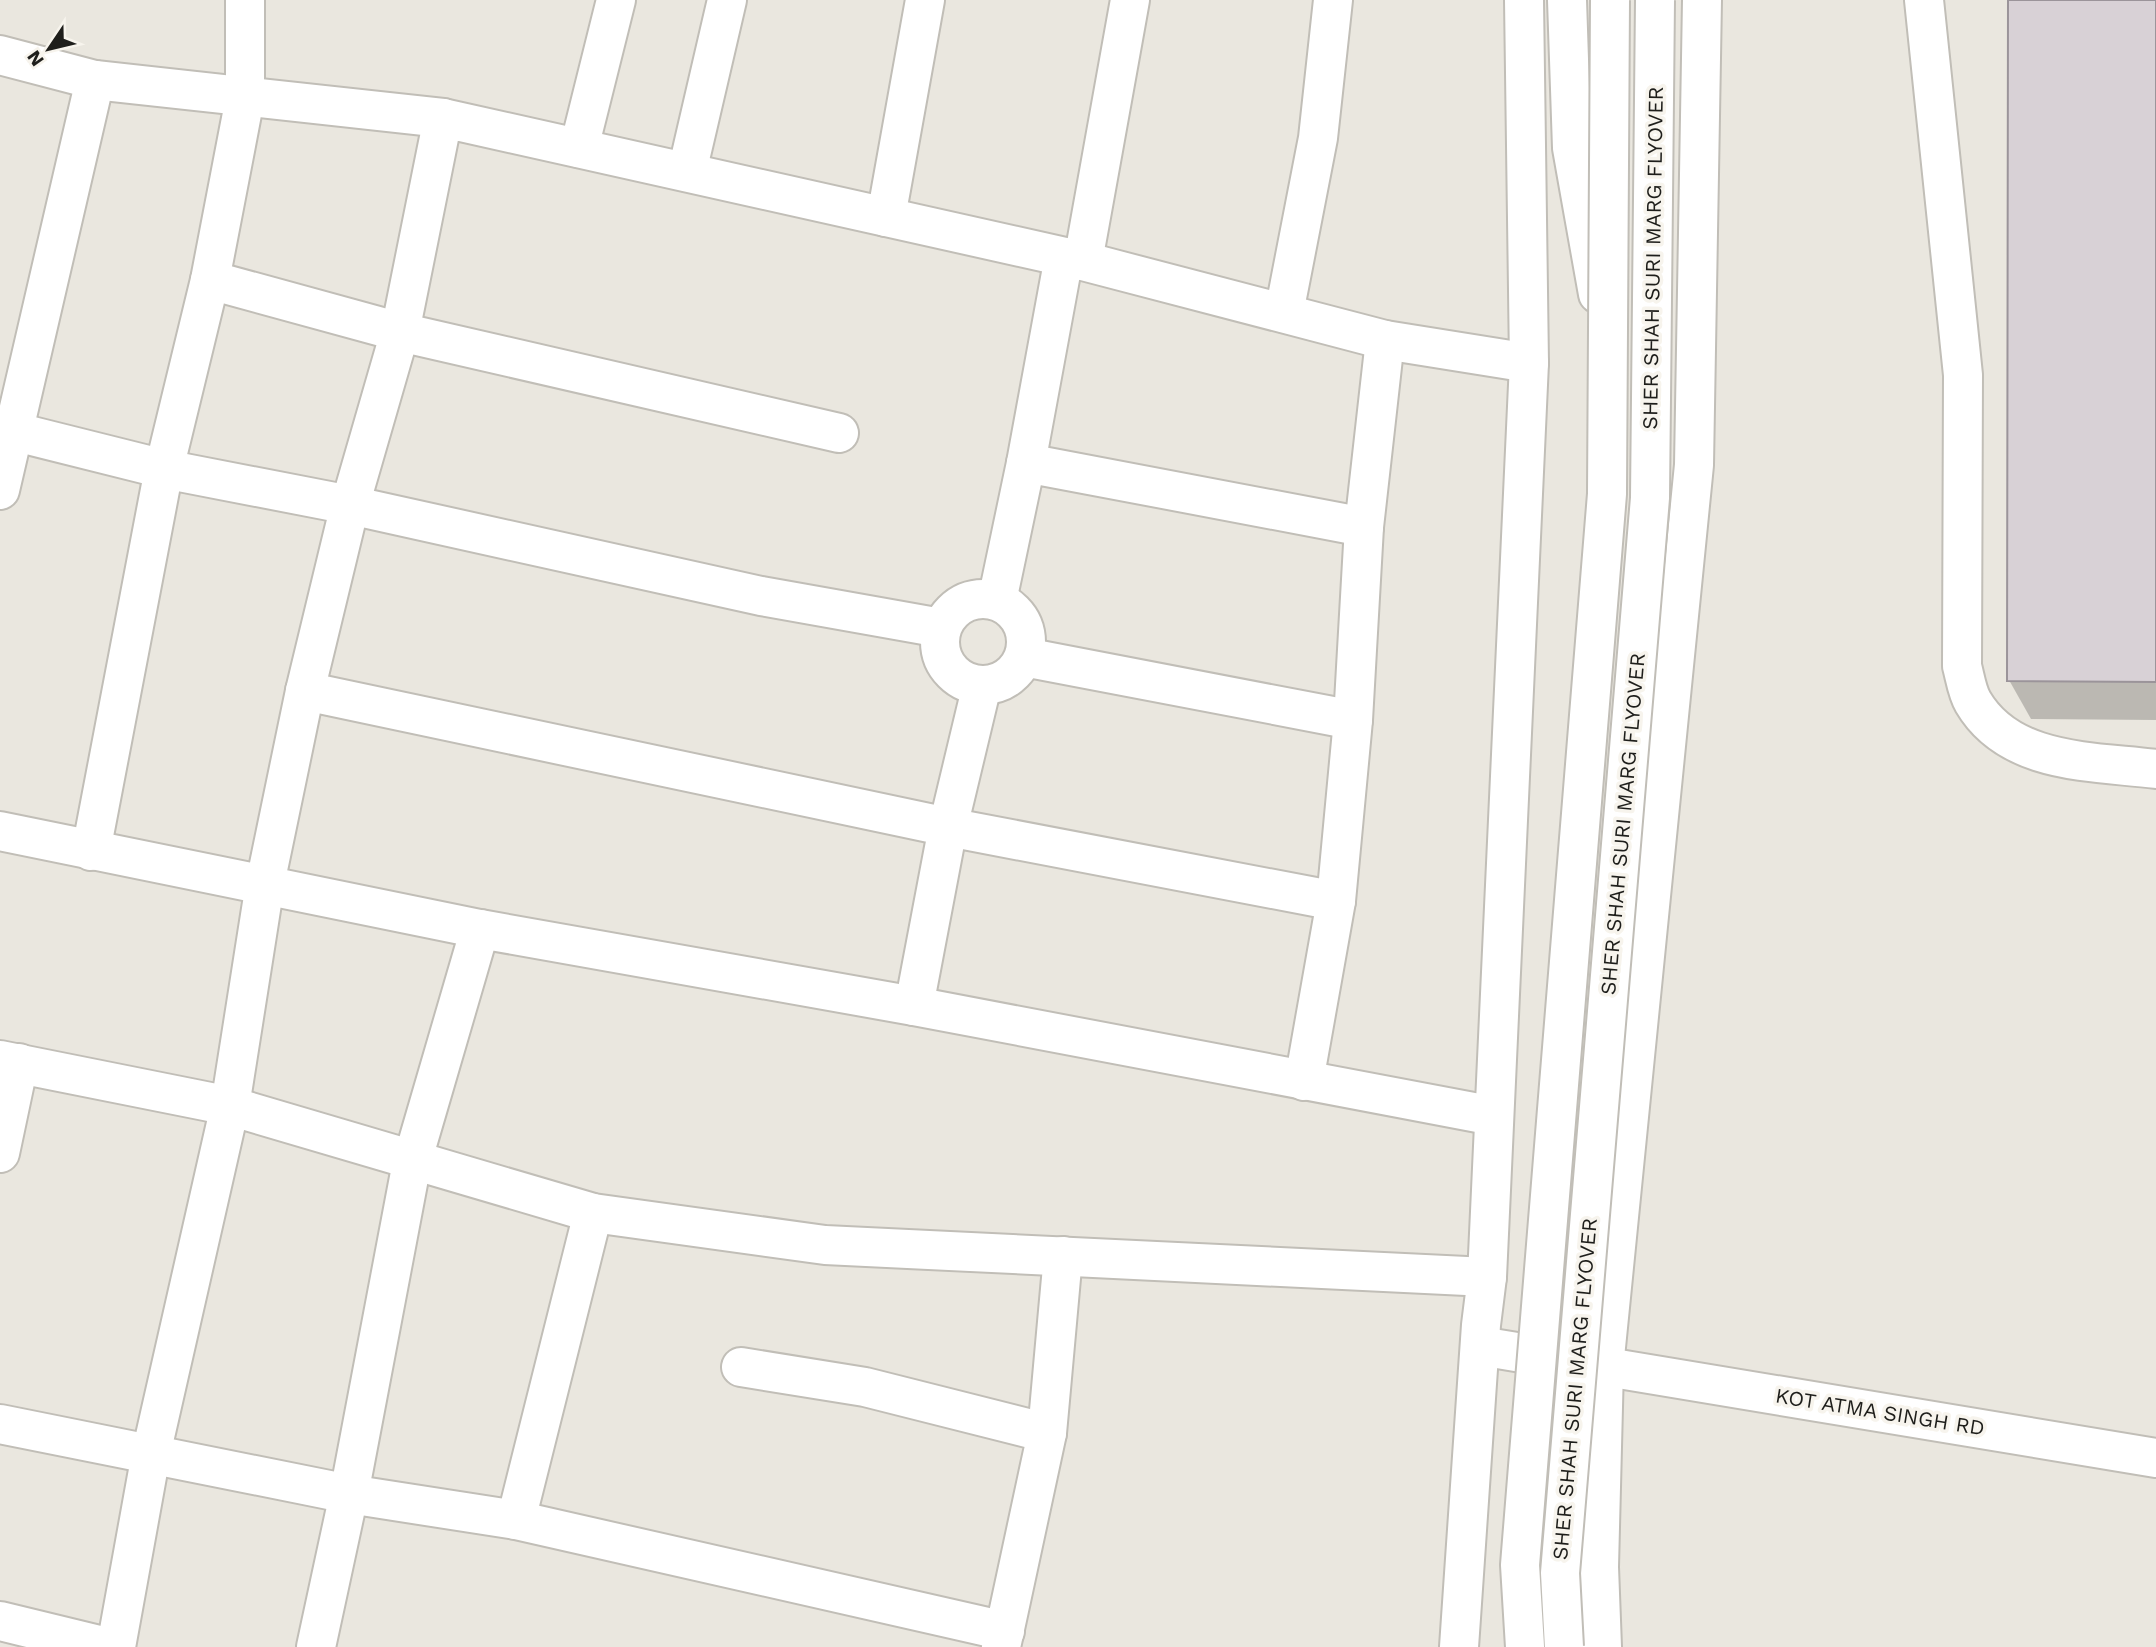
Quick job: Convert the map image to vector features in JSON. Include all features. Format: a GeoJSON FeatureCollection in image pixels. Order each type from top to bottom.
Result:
{"type":"FeatureCollection","features":[{"type":"Feature","properties":{"kind":"main road"},"geometry":{"type":"LineString","coordinates":[[91,851],[164,469],[210,280],[245,98],[245,0]]}},
{"type":"Feature","properties":{"kind":"main road"},"geometry":{"type":"LineString","coordinates":[[579,148],[616,0]]}},
{"type":"Feature","properties":{"kind":"main road"},"geometry":{"type":"LineString","coordinates":[[687,172],[727,0]]}},
{"type":"Feature","properties":{"kind":"main road"},"geometry":{"type":"LineString","coordinates":[[886,217],[925,0]]}},
{"type":"Feature","properties":{"kind":"main road"},"geometry":{"type":"LineString","coordinates":[[997,601],[1130,0]]}},
{"type":"Feature","properties":{"kind":"main road"},"geometry":{"type":"LineString","coordinates":[[1284,313],[1318,138],[1333,0]]}},
{"type":"Feature","properties":{"kind":"main road"},"geometry":{"type":"LineString","coordinates":[[1459,1647],[1487,1277],[1529,363],[1524,0]]}},
{"type":"Feature","properties":{"kind":"main road"},"geometry":{"type":"LineString","coordinates":[[1567,0],[1572,148],[1608,348]]}},
{"type":"Feature","properties":{"kind":"main road","name":"SHER SHAH SURI MARG FLYOVER"},"geometry":{"type":"LineString","coordinates":[[1525,1647],[1520,1565],[1607,494],[1610,0]]}},
{"type":"Feature","properties":{"kind":"main road","name":"SHER SHAH SURI MARG FLYOVER"},"geometry":{"type":"LineString","coordinates":[[1564,1647],[1560,1573],[1650,498],[1656,0]]}},
{"type":"Feature","properties":{"kind":"main road"},"geometry":{"type":"LineString","coordinates":[[1602,1647],[1599,1567],[1604,1367],[1694,466],[1702,0]]}},
{"type":"Feature","properties":{"kind":"main road"},"geometry":{"type":"LineString","coordinates":[[1924,0],[1963,375],[1962,666],[1972,701],[1992,727],[2031,751],[2156,769]]}},
{"type":"Feature","properties":{"kind":"main road"},"geometry":{"type":"LineString","coordinates":[[0,55],[96,80],[443,118],[1073,259],[1385,340],[1529,363]]}},
{"type":"Feature","properties":{"kind":"main road"},"geometry":{"type":"LineString","coordinates":[[0,490],[6,429],[96,80]]}},
{"type":"Feature","properties":{"kind":"main road"},"geometry":{"type":"LineString","coordinates":[[116,1647],[151,1454],[230,1106],[265,884],[305,691],[350,505],[400,332],[443,118]]}},
{"type":"Feature","properties":{"kind":"main road"},"geometry":{"type":"LineString","coordinates":[[210,280],[400,332],[839,433]]}},
{"type":"Feature","properties":{"kind":"main road"},"geometry":{"type":"LineString","coordinates":[[1304,1081],[1336,901],[1353,720],[1364,527],[1385,340]]}},
{"type":"Feature","properties":{"kind":"main road"},"geometry":{"type":"LineString","coordinates":[[6,429],[164,469],[350,505],[761,596],[941,628]]}},
{"type":"Feature","properties":{"kind":"main road"},"geometry":{"type":"LineString","coordinates":[[1026,463],[1364,527]]}},
{"type":"Feature","properties":{"kind":"main road"},"geometry":{"type":"LineString","coordinates":[[975,599],[997,601],[1016,614],[1026,634],[1024,657],[1012,676],[991,685],[969,684],[950,671],[939,650],[941,628],[954,609],[964,604],[975,599]]}},
{"type":"Feature","properties":{"kind":"main road"},"geometry":{"type":"LineString","coordinates":[[1024,657],[1353,720]]}},
{"type":"Feature","properties":{"kind":"main road"},"geometry":{"type":"LineString","coordinates":[[915,1006],[948,827],[982,685]]}},
{"type":"Feature","properties":{"kind":"main road"},"geometry":{"type":"LineString","coordinates":[[305,691],[948,827],[1336,901]]}},
{"type":"Feature","properties":{"kind":"main road"},"geometry":{"type":"LineString","coordinates":[[0,831],[480,929],[915,1006],[1494,1116]]}},
{"type":"Feature","properties":{"kind":"main road"},"geometry":{"type":"LineString","coordinates":[[316,1647],[349,1494],[412,1162],[480,929]]}},
{"type":"Feature","properties":{"kind":"main road"},"geometry":{"type":"LineString","coordinates":[[0,1153],[10,1062],[230,1106],[412,1162],[593,1213],[825,1245],[1487,1277]]}},
{"type":"Feature","properties":{"kind":"main road"},"geometry":{"type":"LineString","coordinates":[[516,1520],[593,1213]]}},
{"type":"Feature","properties":{"kind":"main road"},"geometry":{"type":"LineString","coordinates":[[0,1424],[349,1494],[516,1520],[1003,1639],[1047,1433],[1063,1256]]}},
{"type":"Feature","properties":{"kind":"main road","name":"KOT ATMA SINGH RD"},"geometry":{"type":"LineString","coordinates":[[1480,1346],[2156,1458]]}},
{"type":"Feature","properties":{"kind":"main road"},"geometry":{"type":"LineString","coordinates":[[741,1367],[866,1387],[1047,1433]]}},
{"type":"Feature","properties":{"kind":"main road"},"geometry":{"type":"LineString","coordinates":[[0,1621],[107,1647]]}},
{"type":"Feature","properties":{"kind":"building"},"geometry":{"type":"Polygon","coordinates":[[[2008,0],[2156,0],[2156,682],[2007,681],[2008,0]]]}}]}
